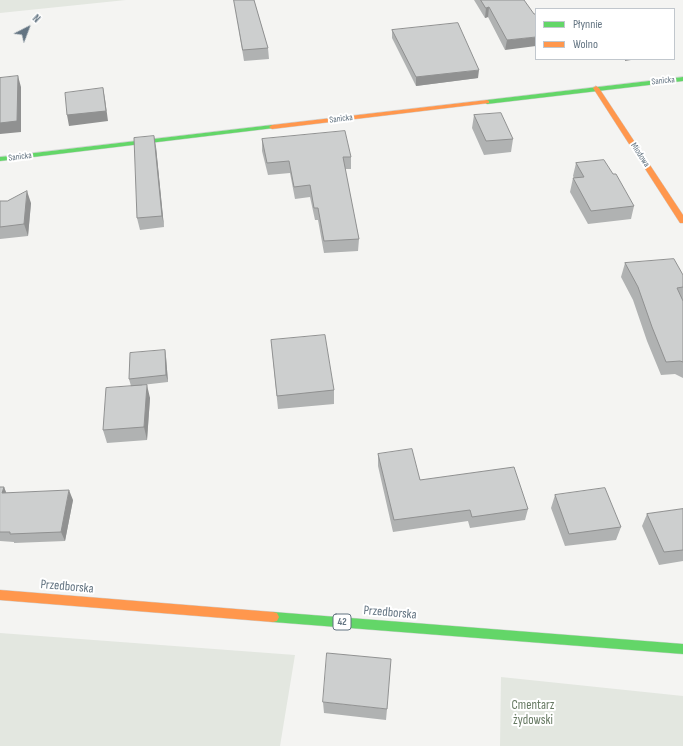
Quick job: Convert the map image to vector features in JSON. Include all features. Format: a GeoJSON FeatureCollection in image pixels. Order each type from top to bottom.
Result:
{"type":"FeatureCollection","features":[{"type":"Feature","properties":{"kind":"street","name":"Sanicka"},"geometry":{"type":"LineString","coordinates":[[0,159],[683,79]]}},
{"type":"Feature","properties":{"kind":"street","name":"Miodowa"},"geometry":{"type":"LineString","coordinates":[[596,88],[683,221]]}},
{"type":"Feature","properties":{"kind":"street","name":"Przedborska"},"geometry":{"type":"LineString","coordinates":[[0,594],[683,649]]}},
{"type":"Feature","properties":{"kind":"green space"},"geometry":{"type":"Polygon","coordinates":[[[0,0],[126,0],[0,13],[0,0]]]}},
{"type":"Feature","properties":{"kind":"green space"},"geometry":{"type":"Polygon","coordinates":[[[0,633],[295,655],[280,746],[0,746],[0,633]]]}},
{"type":"Feature","properties":{"kind":"green space","name":"Cmentarz żydowski"},"geometry":{"type":"Polygon","coordinates":[[[501,677],[683,696],[683,746],[500,746],[501,677]]]}},
{"type":"Feature","properties":{"kind":"building"},"geometry":{"type":"Polygon","coordinates":[[[234,0],[254,0],[268,48],[243,50],[234,0]]]}},
{"type":"Feature","properties":{"kind":"building"},"geometry":{"type":"Polygon","coordinates":[[[481,0],[524,0],[535,14],[535,37],[507,40],[489,7],[486,8],[481,0]]]}},
{"type":"Feature","properties":{"kind":"building"},"geometry":{"type":"Polygon","coordinates":[[[458,23],[479,70],[416,77],[392,30],[458,23]]]}},
{"type":"Feature","properties":{"kind":"building"},"geometry":{"type":"Polygon","coordinates":[[[18,76],[17,121],[0,123],[0,78],[18,76]]]}},
{"type":"Feature","properties":{"kind":"building"},"geometry":{"type":"Polygon","coordinates":[[[103,88],[106,111],[67,115],[65,93],[103,88]]]}},
{"type":"Feature","properties":{"kind":"building"},"geometry":{"type":"Polygon","coordinates":[[[501,113],[513,139],[486,141],[474,115],[501,113]]]}},
{"type":"Feature","properties":{"kind":"building"},"geometry":{"type":"Polygon","coordinates":[[[345,131],[351,157],[343,157],[359,239],[324,241],[318,208],[314,208],[310,185],[294,187],[289,161],[267,163],[262,139],[345,131]]]}},
{"type":"Feature","properties":{"kind":"building"},"geometry":{"type":"Polygon","coordinates":[[[154,136],[162,216],[137,218],[134,138],[154,136]]]}},
{"type":"Feature","properties":{"kind":"building"},"geometry":{"type":"Polygon","coordinates":[[[604,160],[613,174],[616,174],[634,206],[591,211],[573,178],[584,177],[576,163],[604,160]]]}},
{"type":"Feature","properties":{"kind":"building"},"geometry":{"type":"Polygon","coordinates":[[[27,191],[24,224],[0,227],[0,201],[7,201],[27,191]]]}},
{"type":"Feature","properties":{"kind":"building"},"geometry":{"type":"Polygon","coordinates":[[[674,259],[683,275],[683,287],[677,288],[683,301],[683,362],[666,362],[638,287],[625,263],[674,259]]]}},
{"type":"Feature","properties":{"kind":"building"},"geometry":{"type":"Polygon","coordinates":[[[325,335],[334,390],[277,396],[271,340],[325,335]]]}},
{"type":"Feature","properties":{"kind":"building"},"geometry":{"type":"Polygon","coordinates":[[[165,350],[166,375],[129,379],[130,353],[165,350]]]}},
{"type":"Feature","properties":{"kind":"building"},"geometry":{"type":"Polygon","coordinates":[[[147,385],[144,427],[103,430],[106,388],[147,385]]]}},
{"type":"Feature","properties":{"kind":"building"},"geometry":{"type":"Polygon","coordinates":[[[412,449],[420,480],[514,467],[528,509],[472,517],[470,510],[394,520],[378,454],[412,449]]]}},
{"type":"Feature","properties":{"kind":"building"},"geometry":{"type":"Polygon","coordinates":[[[0,487],[4,487],[2,493],[69,490],[61,532],[10,534],[10,532],[0,532],[0,487]]]}},
{"type":"Feature","properties":{"kind":"building"},"geometry":{"type":"Polygon","coordinates":[[[605,488],[621,527],[569,534],[555,495],[605,488]]]}},
{"type":"Feature","properties":{"kind":"building"},"geometry":{"type":"Polygon","coordinates":[[[683,509],[683,550],[664,552],[647,514],[683,509]]]}},
{"type":"Feature","properties":{"kind":"building"},"geometry":{"type":"Polygon","coordinates":[[[327,653],[391,659],[387,709],[323,702],[327,653]]]}},
{"type":"Feature","properties":{"kind":"traffic: fast"},"geometry":{"type":"LineString","coordinates":[[487,102],[683,79]]}},
{"type":"Feature","properties":{"kind":"traffic: fast"},"geometry":{"type":"LineString","coordinates":[[0,159],[272,127]]}},
{"type":"Feature","properties":{"kind":"traffic: fast"},"geometry":{"type":"LineString","coordinates":[[273,617],[683,649]]}},
{"type":"Feature","properties":{"kind":"traffic: slow"},"geometry":{"type":"LineString","coordinates":[[596,88],[683,221]]}},
{"type":"Feature","properties":{"kind":"traffic: slow"},"geometry":{"type":"LineString","coordinates":[[272,127],[487,102]]}},
{"type":"Feature","properties":{"kind":"traffic: slow"},"geometry":{"type":"LineString","coordinates":[[0,595],[273,617]]}}]}
